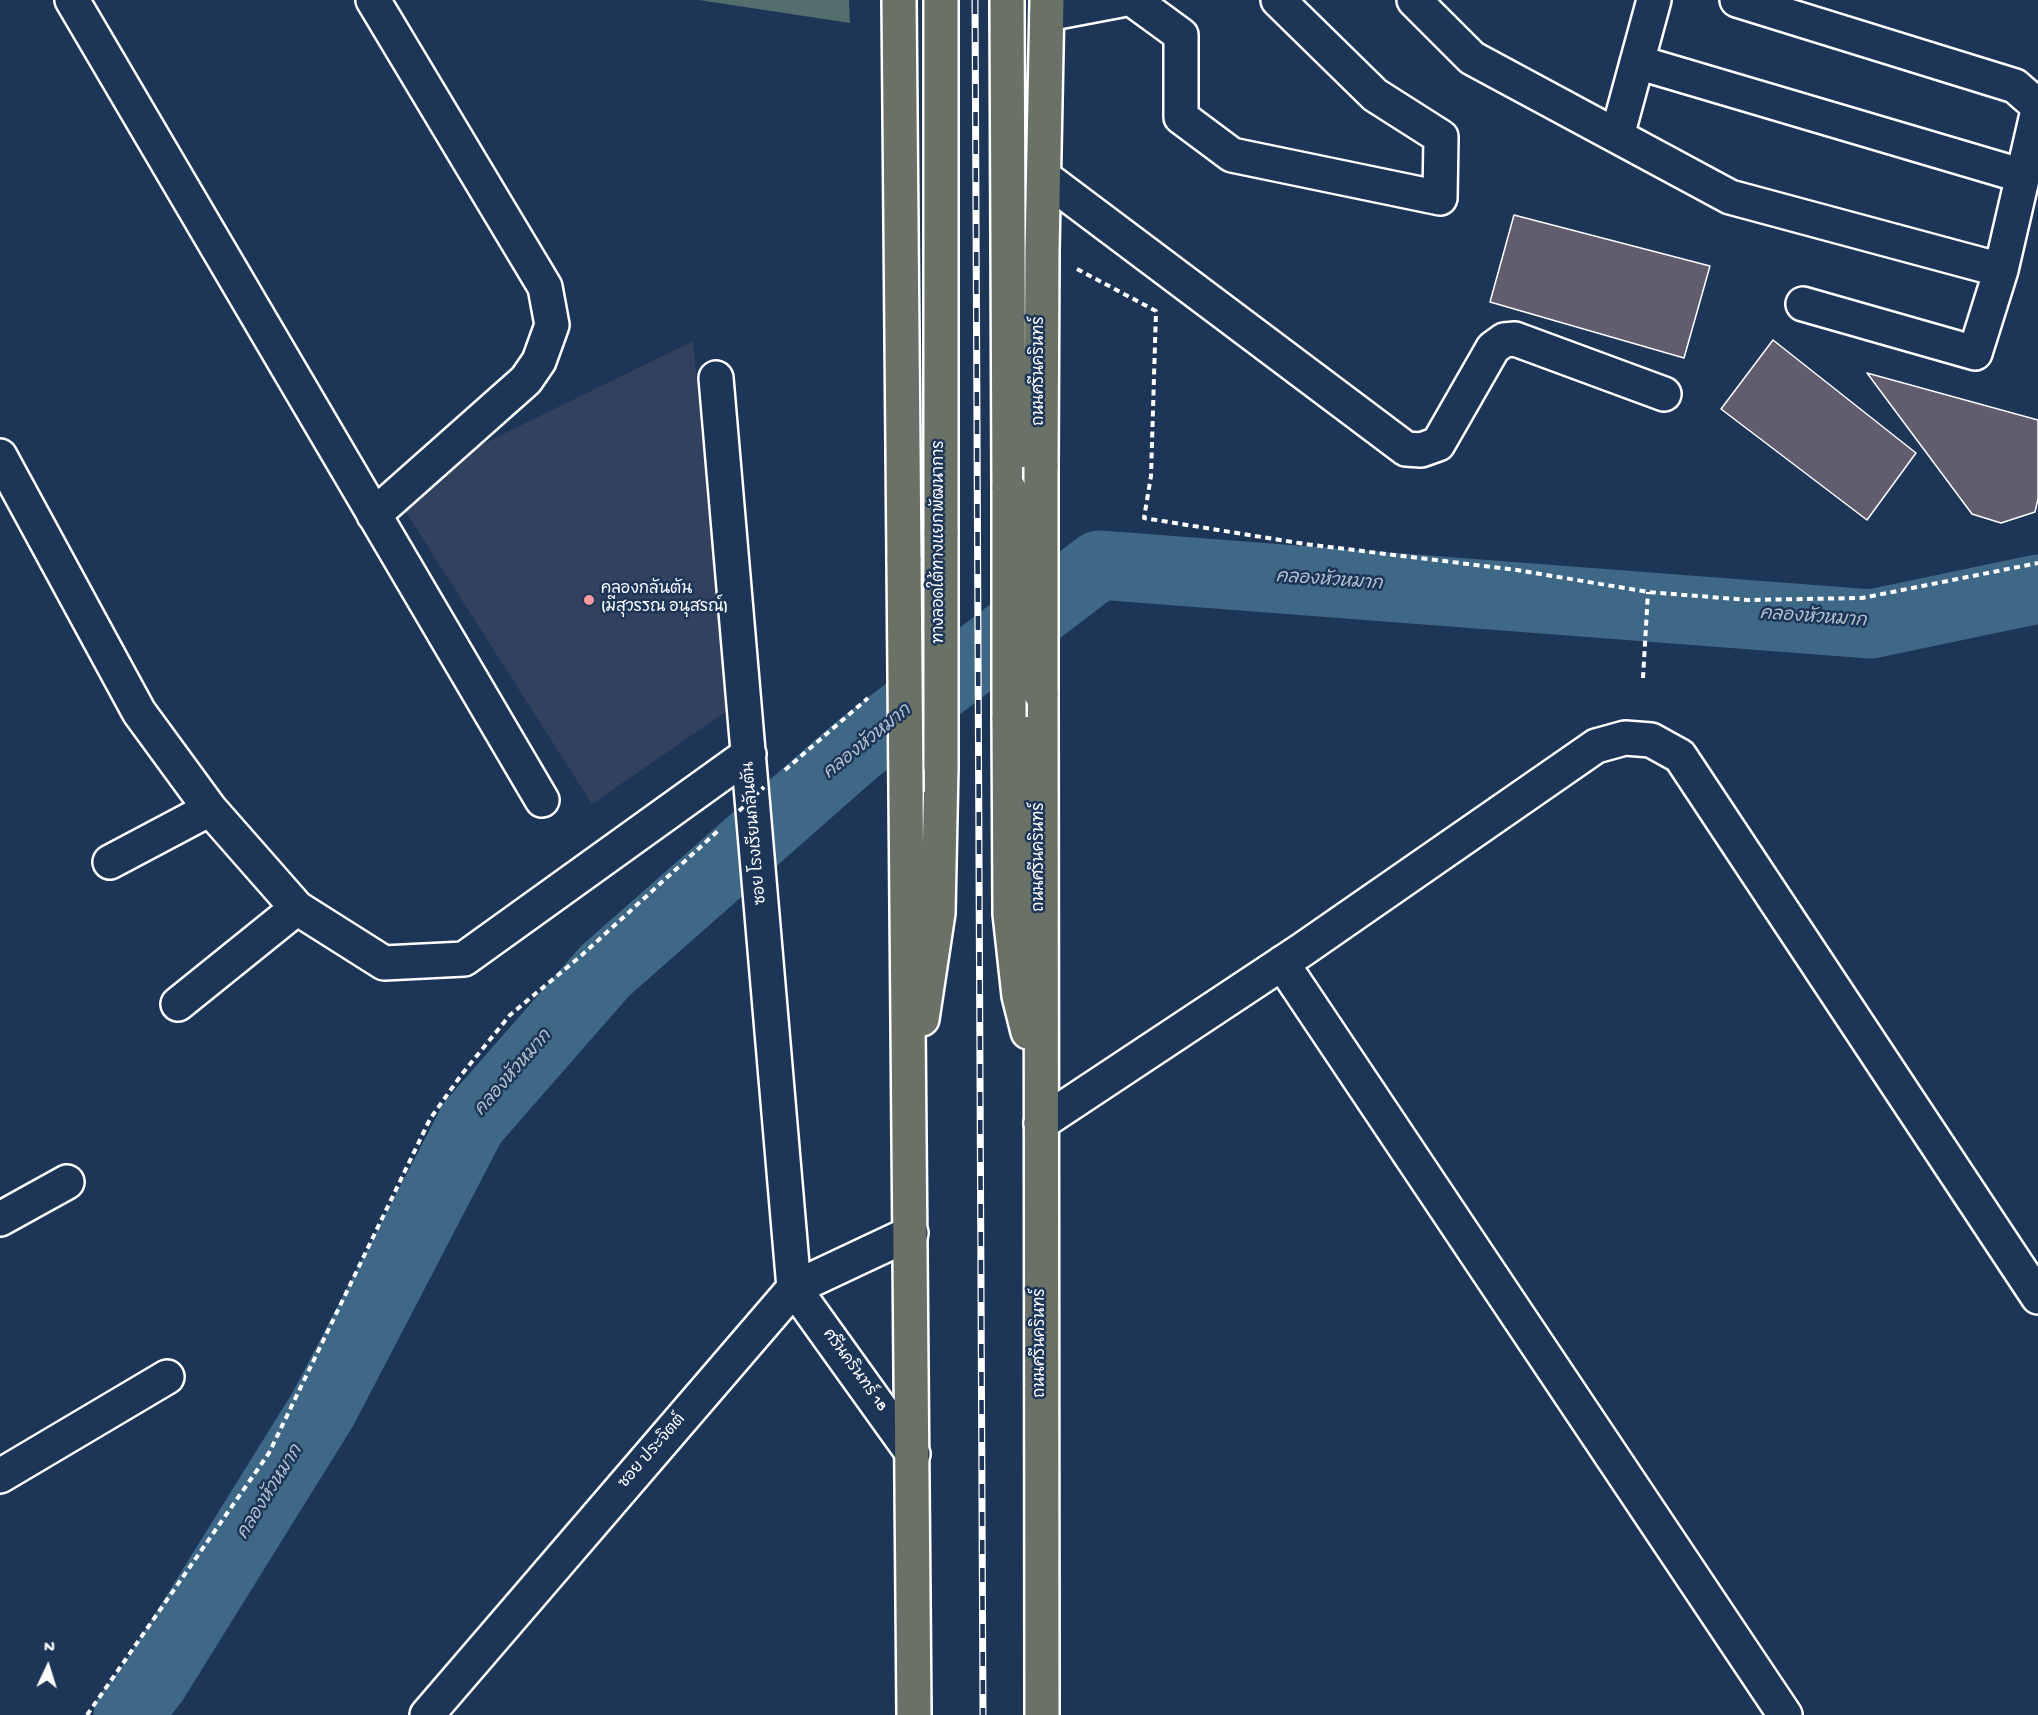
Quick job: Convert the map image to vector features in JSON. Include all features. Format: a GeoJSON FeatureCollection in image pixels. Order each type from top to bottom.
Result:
{"type":"FeatureCollection","features":[{"type":"Feature","properties":{"kind":"main road"},"geometry":{"type":"LineString","coordinates":[[899,0],[914,1715]]}},
{"type":"Feature","properties":{"kind":"main road","name":"ทางลอดใต้ทางแยกพัฒนาการ"},"geometry":{"type":"LineString","coordinates":[[908,1082],[927,996],[936,931],[941,863],[941,0]]}},
{"type":"Feature","properties":{"kind":"main road"},"geometry":{"type":"LineString","coordinates":[[1007,0],[1009,882],[1012,943],[1019,996],[1041,1081]]}},
{"type":"Feature","properties":{"kind":"main road","name":"ถนนศรีนครินทร์"},"geometry":{"type":"LineString","coordinates":[[1042,1715],[1041,467],[1042,251],[1047,7]]}},
{"type":"Feature","properties":{"kind":"street"},"geometry":{"type":"LineString","coordinates":[[72,0],[542,800]]}},
{"type":"Feature","properties":{"kind":"street"},"geometry":{"type":"LineString","coordinates":[[373,0],[545,287],[552,325],[539,361],[526,380],[374,515]]}},
{"type":"Feature","properties":{"kind":"street"},"geometry":{"type":"LineString","coordinates":[[1047,7],[1122,0]]}},
{"type":"Feature","properties":{"kind":"street"},"geometry":{"type":"LineString","coordinates":[[1133,0],[1181,35],[1181,117],[1232,155],[1440,198],[1441,137],[1375,95],[1278,0]]}},
{"type":"Feature","properties":{"kind":"street"},"geometry":{"type":"LineString","coordinates":[[1414,0],[1472,58],[1730,197],[2001,270]]}},
{"type":"Feature","properties":{"kind":"street"},"geometry":{"type":"LineString","coordinates":[[1617,136],[1654,0]]}},
{"type":"Feature","properties":{"kind":"street"},"geometry":{"type":"LineString","coordinates":[[1737,0],[2016,86],[2038,108],[2001,270],[1975,353],[1803,304]]}},
{"type":"Feature","properties":{"kind":"street"},"geometry":{"type":"LineString","coordinates":[[1637,62],[2023,176]]}},
{"type":"Feature","properties":{"kind":"street"},"geometry":{"type":"LineString","coordinates":[[1044,177],[1406,449],[1421,450],[1438,444],[1493,348],[1504,340],[1515,339],[1664,394]]}},
{"type":"Feature","properties":{"kind":"street","name":"ซอย โรงเรียนกลันตัน"},"geometry":{"type":"LineString","coordinates":[[716,378],[794,1287]]}},
{"type":"Feature","properties":{"kind":"street"},"geometry":{"type":"LineString","coordinates":[[0,456],[139,712],[210,809],[297,908],[384,963],[464,959],[749,754]]}},
{"type":"Feature","properties":{"kind":"street"},"geometry":{"type":"LineString","coordinates":[[1041,1124],[1282,963],[1596,746],[1625,738],[1651,740],[1680,756],[2038,1297]]}},
{"type":"Feature","properties":{"kind":"street"},"geometry":{"type":"LineString","coordinates":[[110,862],[210,809]]}},
{"type":"Feature","properties":{"kind":"street"},"geometry":{"type":"LineString","coordinates":[[178,1004],[297,908]]}},
{"type":"Feature","properties":{"kind":"street"},"geometry":{"type":"LineString","coordinates":[[1282,963],[1785,1715]]}},
{"type":"Feature","properties":{"kind":"street"},"geometry":{"type":"LineString","coordinates":[[0,1219],[67,1182]]}},
{"type":"Feature","properties":{"kind":"street","name":"ซอย ประจิตต์"},"geometry":{"type":"LineString","coordinates":[[427,1715],[794,1287],[911,1233]]}},
{"type":"Feature","properties":{"kind":"street","name":"ศรีนครินทร์ 18"},"geometry":{"type":"LineString","coordinates":[[794,1287],[913,1454]]}},
{"type":"Feature","properties":{"kind":"street"},"geometry":{"type":"LineString","coordinates":[[0,1476],[167,1377]]}},
{"type":"Feature","properties":{"kind":"path"},"geometry":{"type":"LineString","coordinates":[[1042,251],[1156,311],[1151,476],[1144,518],[1305,544],[1517,570],[1648,592],[1748,600],[1862,598],[2038,563]]}},
{"type":"Feature","properties":{"kind":"path"},"geometry":{"type":"LineString","coordinates":[[1642,678],[1648,592]]}},
{"type":"Feature","properties":{"kind":"path"},"geometry":{"type":"LineString","coordinates":[[781,772],[875,692]]}},
{"type":"Feature","properties":{"kind":"path"},"geometry":{"type":"LineString","coordinates":[[87,1715],[268,1453],[430,1119],[462,1074],[510,1015],[582,955],[722,827]]}},
{"type":"Feature","properties":{"kind":"shaded area","name":"คลองกลันตัน (มีสุวรรณ อนุสรณ์)"},"geometry":{"type":"Polygon","coordinates":[[[693,341],[727,711],[592,804],[391,489],[693,341]]]}},
{"type":"Feature","properties":{"kind":"green space"},"geometry":{"type":"Polygon","coordinates":[[[699,0],[849,0],[850,23],[699,0]]]}},
{"type":"Feature","properties":{"kind":"building"},"geometry":{"type":"Polygon","coordinates":[[[1514,215],[1710,266],[1684,358],[1490,302],[1514,215]]]}},
{"type":"Feature","properties":{"kind":"building"},"geometry":{"type":"Polygon","coordinates":[[[1773,340],[1916,453],[1867,520],[1721,409],[1773,340]]]}},
{"type":"Feature","properties":{"kind":"building"},"geometry":{"type":"Polygon","coordinates":[[[1867,373],[2038,420],[2038,499],[2035,512],[2001,523],[1972,514],[1867,373]]]}},
{"type":"Feature","properties":{"kind":"waterway","name":"คลองหัวหมาก"},"geometry":{"type":"LineString","coordinates":[[128,1715],[154,1681],[323,1409],[472,1123],[605,971],[856,750],[1099,565],[1871,624],[2038,589]]}},
{"type":"Feature","properties":{"kind":"railway"},"geometry":{"type":"LineString","coordinates":[[975,0],[983,1715]]}},
{"type":"Feature","properties":{"kind":"place","name":"คลองกลันตัน (มีสุวรรณ อนุสรณ์)"},"geometry":{"type":"Point","coordinates":[589,600]}}]}
